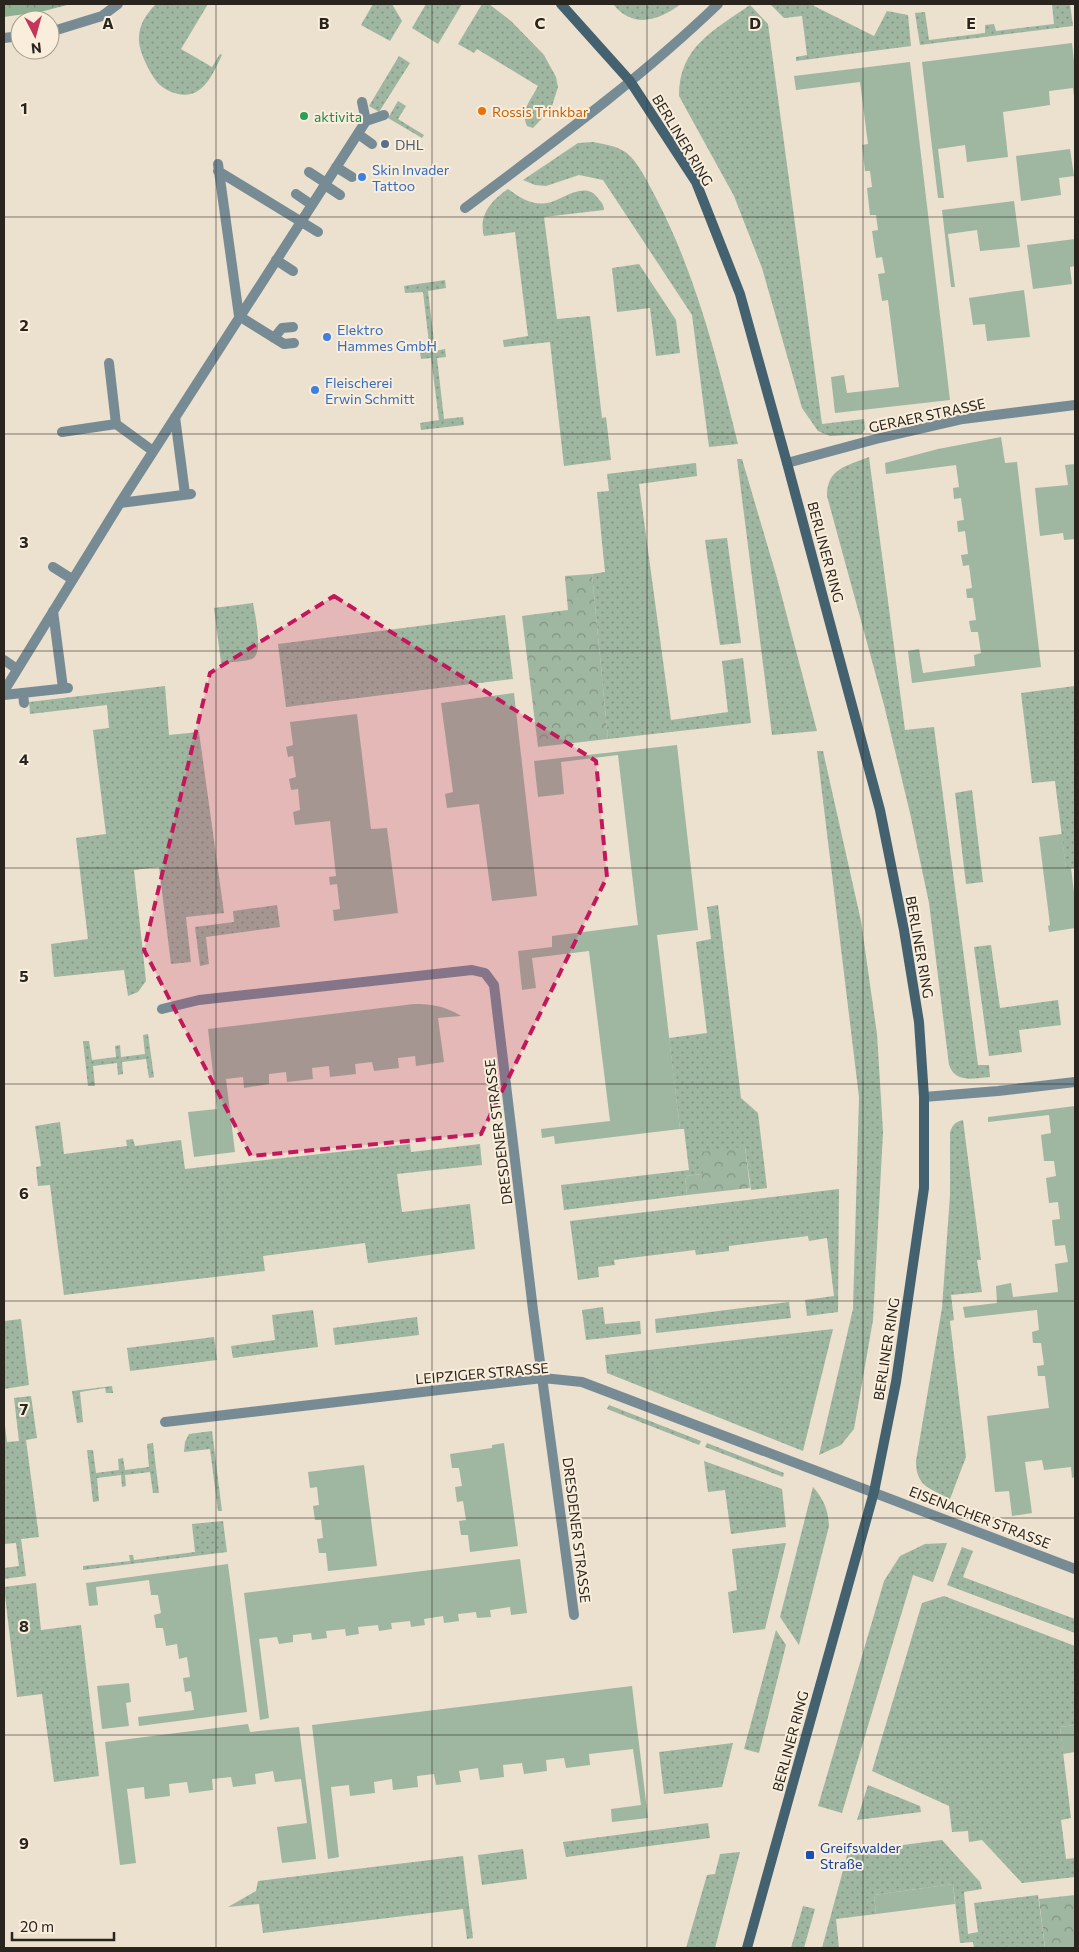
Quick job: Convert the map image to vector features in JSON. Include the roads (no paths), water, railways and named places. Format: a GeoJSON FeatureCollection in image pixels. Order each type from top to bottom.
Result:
{"type":"FeatureCollection","features":[{"type":"Feature","properties":{"kind":"street"},"geometry":{"type":"LineString","coordinates":[[60,29],[102,16],[118,4]]}},
{"type":"Feature","properties":{"kind":"street","name":"BERLINER RING"},"geometry":{"type":"LineString","coordinates":[[561,4],[630,81],[696,182],[740,294],[880,810],[904,930],[919,1022],[924,1097],[924,1188],[896,1382],[874,1492],[748,1948]]}},
{"type":"Feature","properties":{"kind":"street"},"geometry":{"type":"LineString","coordinates":[[465,208],[607,100],[694,27],[718,4]]}},
{"type":"Feature","properties":{"kind":"street"},"geometry":{"type":"LineString","coordinates":[[362,102],[366,121]]}},
{"type":"Feature","properties":{"kind":"street"},"geometry":{"type":"LineString","coordinates":[[4,691],[175,416],[366,121],[384,115]]}},
{"type":"Feature","properties":{"kind":"street"},"geometry":{"type":"LineString","coordinates":[[358,134],[372,144]]}},
{"type":"Feature","properties":{"kind":"street"},"geometry":{"type":"LineString","coordinates":[[294,343],[284,344],[239,316],[218,167],[318,232]]}},
{"type":"Feature","properties":{"kind":"street"},"geometry":{"type":"LineString","coordinates":[[336,167],[352,176]]}},
{"type":"Feature","properties":{"kind":"street"},"geometry":{"type":"LineString","coordinates":[[309,172],[340,195]]}},
{"type":"Feature","properties":{"kind":"street"},"geometry":{"type":"LineString","coordinates":[[296,194],[312,205]]}},
{"type":"Feature","properties":{"kind":"street"},"geometry":{"type":"LineString","coordinates":[[276,260],[294,271]]}},
{"type":"Feature","properties":{"kind":"street"},"geometry":{"type":"LineString","coordinates":[[274,338],[282,328],[293,327]]}},
{"type":"Feature","properties":{"kind":"street"},"geometry":{"type":"LineString","coordinates":[[109,363],[116,424]]}},
{"type":"Feature","properties":{"kind":"street","name":"GERAER STRASSE"},"geometry":{"type":"LineString","coordinates":[[787,463],[876,439],[963,419],[1075,405]]}},
{"type":"Feature","properties":{"kind":"street"},"geometry":{"type":"LineString","coordinates":[[120,503],[189,494],[175,416]]}},
{"type":"Feature","properties":{"kind":"street"},"geometry":{"type":"LineString","coordinates":[[62,432],[116,424],[153,451]]}},
{"type":"Feature","properties":{"kind":"street"},"geometry":{"type":"LineString","coordinates":[[53,567],[72,580]]}},
{"type":"Feature","properties":{"kind":"street"},"geometry":{"type":"LineString","coordinates":[[4,695],[24,698],[66,688],[53,611]]}},
{"type":"Feature","properties":{"kind":"street"},"geometry":{"type":"LineString","coordinates":[[4,660],[18,669]]}},
{"type":"Feature","properties":{"kind":"street","name":"DRESDENER STRASSE"},"geometry":{"type":"LineString","coordinates":[[162,1009],[200,1000],[390,978],[472,970],[486,973],[494,985],[574,1615]]}},
{"type":"Feature","properties":{"kind":"street"},"geometry":{"type":"LineString","coordinates":[[924,1097],[1075,1082]]}},
{"type":"Feature","properties":{"kind":"street","name":"LEIPZIGER STRASSE"},"geometry":{"type":"LineString","coordinates":[[165,1422],[543,1378],[582,1382],[592,1385],[874,1492]]}},
{"type":"Feature","properties":{"kind":"street","name":"EISENACHER STRASSE"},"geometry":{"type":"LineString","coordinates":[[874,1492],[1075,1569]]}},
{"type":"Feature","properties":{"kind":"place","name":"Rossis Trinkbar"},"geometry":{"type":"Point","coordinates":[482,111]}},
{"type":"Feature","properties":{"kind":"place","name":"aktivita"},"geometry":{"type":"Point","coordinates":[304,116]}},
{"type":"Feature","properties":{"kind":"place","name":"DHL"},"geometry":{"type":"Point","coordinates":[385,144]}},
{"type":"Feature","properties":{"kind":"place","name":"Skin Invader Tattoo"},"geometry":{"type":"Point","coordinates":[362,177]}},
{"type":"Feature","properties":{"kind":"place","name":"Elektro Hammes GmbH"},"geometry":{"type":"Point","coordinates":[327,337]}},
{"type":"Feature","properties":{"kind":"place","name":"Fleischerei Erwin Schmitt"},"geometry":{"type":"Point","coordinates":[315,390]}},
{"type":"Feature","properties":{"kind":"place","name":"Greifswalder Straße"},"geometry":{"type":"Point","coordinates":[810,1855]}}]}
